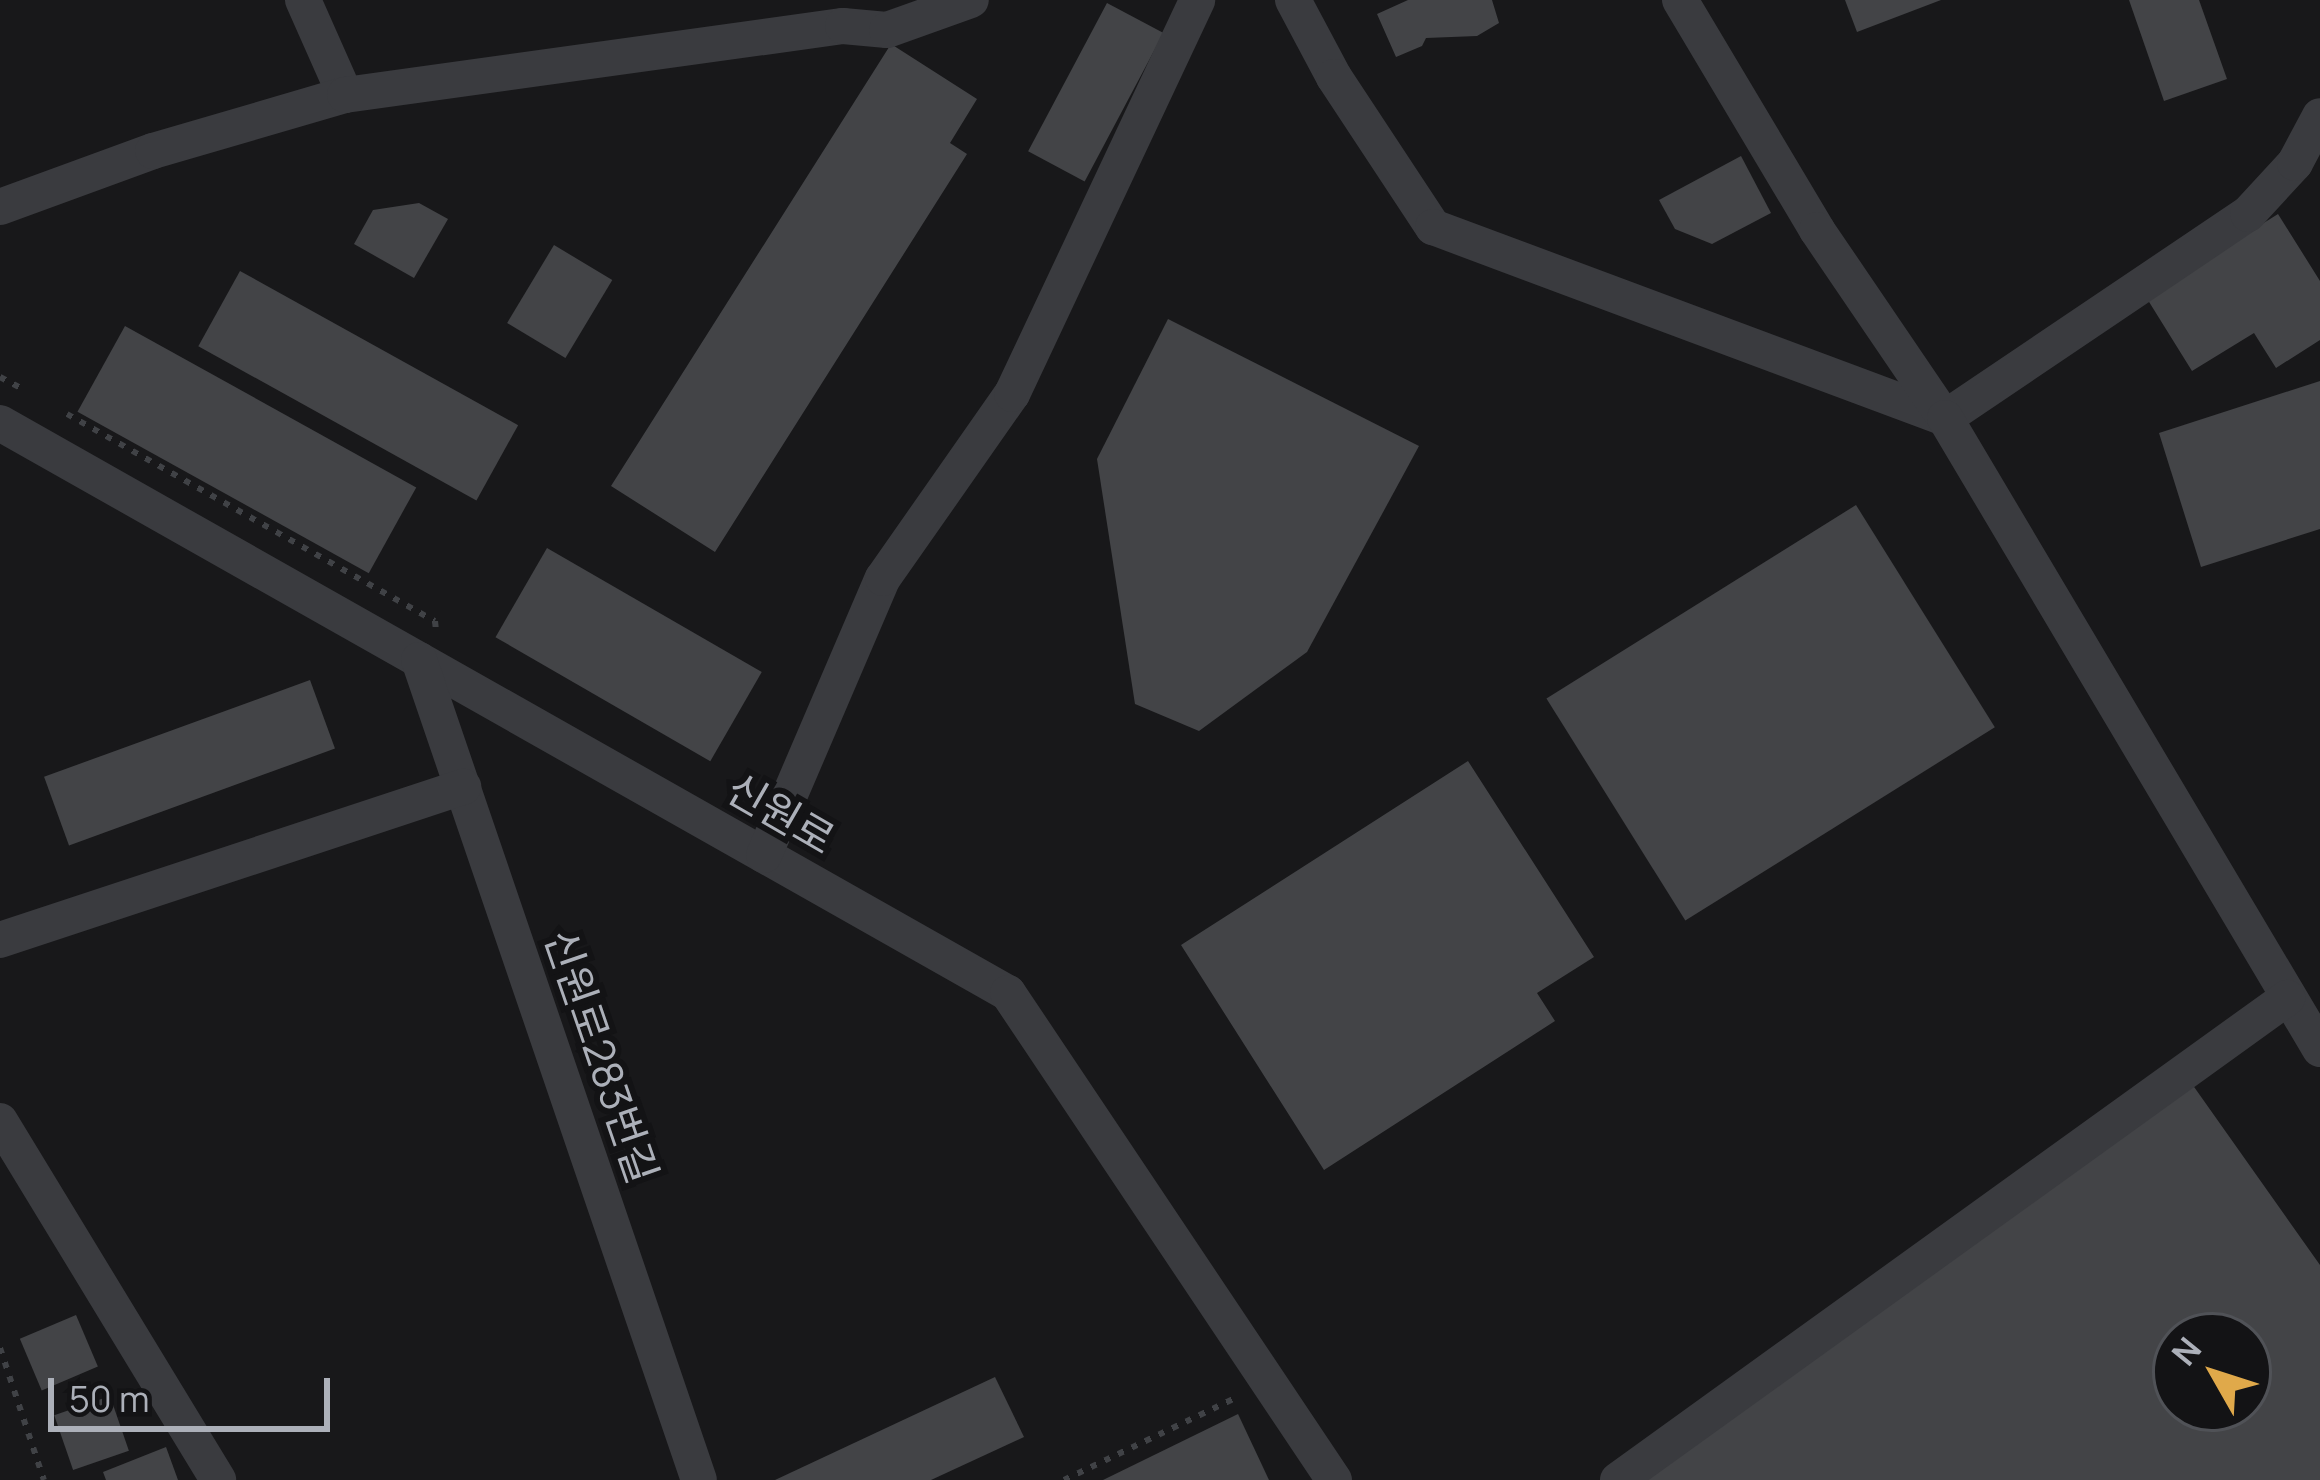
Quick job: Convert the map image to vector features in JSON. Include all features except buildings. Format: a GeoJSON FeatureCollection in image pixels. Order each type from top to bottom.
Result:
{"type":"FeatureCollection","features":[{"type":"Feature","properties":{"kind":"street"},"geometry":{"type":"LineString","coordinates":[[303,0],[345,95]]}},
{"type":"Feature","properties":{"kind":"street"},"geometry":{"type":"LineString","coordinates":[[0,207],[153,151],[345,95],[843,26],[887,30],[971,0]]}},
{"type":"Feature","properties":{"kind":"street"},"geometry":{"type":"LineString","coordinates":[[764,855],[883,578],[1012,394],[1197,0]]}},
{"type":"Feature","properties":{"kind":"street"},"geometry":{"type":"LineString","coordinates":[[1293,0],[1334,77],[1432,227],[1945,418]]}},
{"type":"Feature","properties":{"kind":"street"},"geometry":{"type":"LineString","coordinates":[[1680,0],[1817,230],[1945,418],[2320,1049]]}},
{"type":"Feature","properties":{"kind":"street"},"geometry":{"type":"LineString","coordinates":[[1945,418],[2248,214],[2295,163],[2320,116]]}},
{"type":"Feature","properties":{"kind":"street","name":"신원로"},"geometry":{"type":"LineString","coordinates":[[0,423],[1008,993],[1334,1480]]}},
{"type":"Feature","properties":{"kind":"street","name":"신원로283번길"},"geometry":{"type":"LineString","coordinates":[[419,660],[699,1480]]}},
{"type":"Feature","properties":{"kind":"street"},"geometry":{"type":"LineString","coordinates":[[0,940],[463,787]]}},
{"type":"Feature","properties":{"kind":"street"},"geometry":{"type":"LineString","coordinates":[[1618,1480],[2287,998]]}},
{"type":"Feature","properties":{"kind":"street"},"geometry":{"type":"LineString","coordinates":[[0,1121],[218,1480]]}},
{"type":"Feature","properties":{"kind":"path"},"geometry":{"type":"LineString","coordinates":[[0,1348],[44,1480]]}},
{"type":"Feature","properties":{"kind":"path"},"geometry":{"type":"LineString","coordinates":[[1064,1480],[1248,1392]]}}]}
